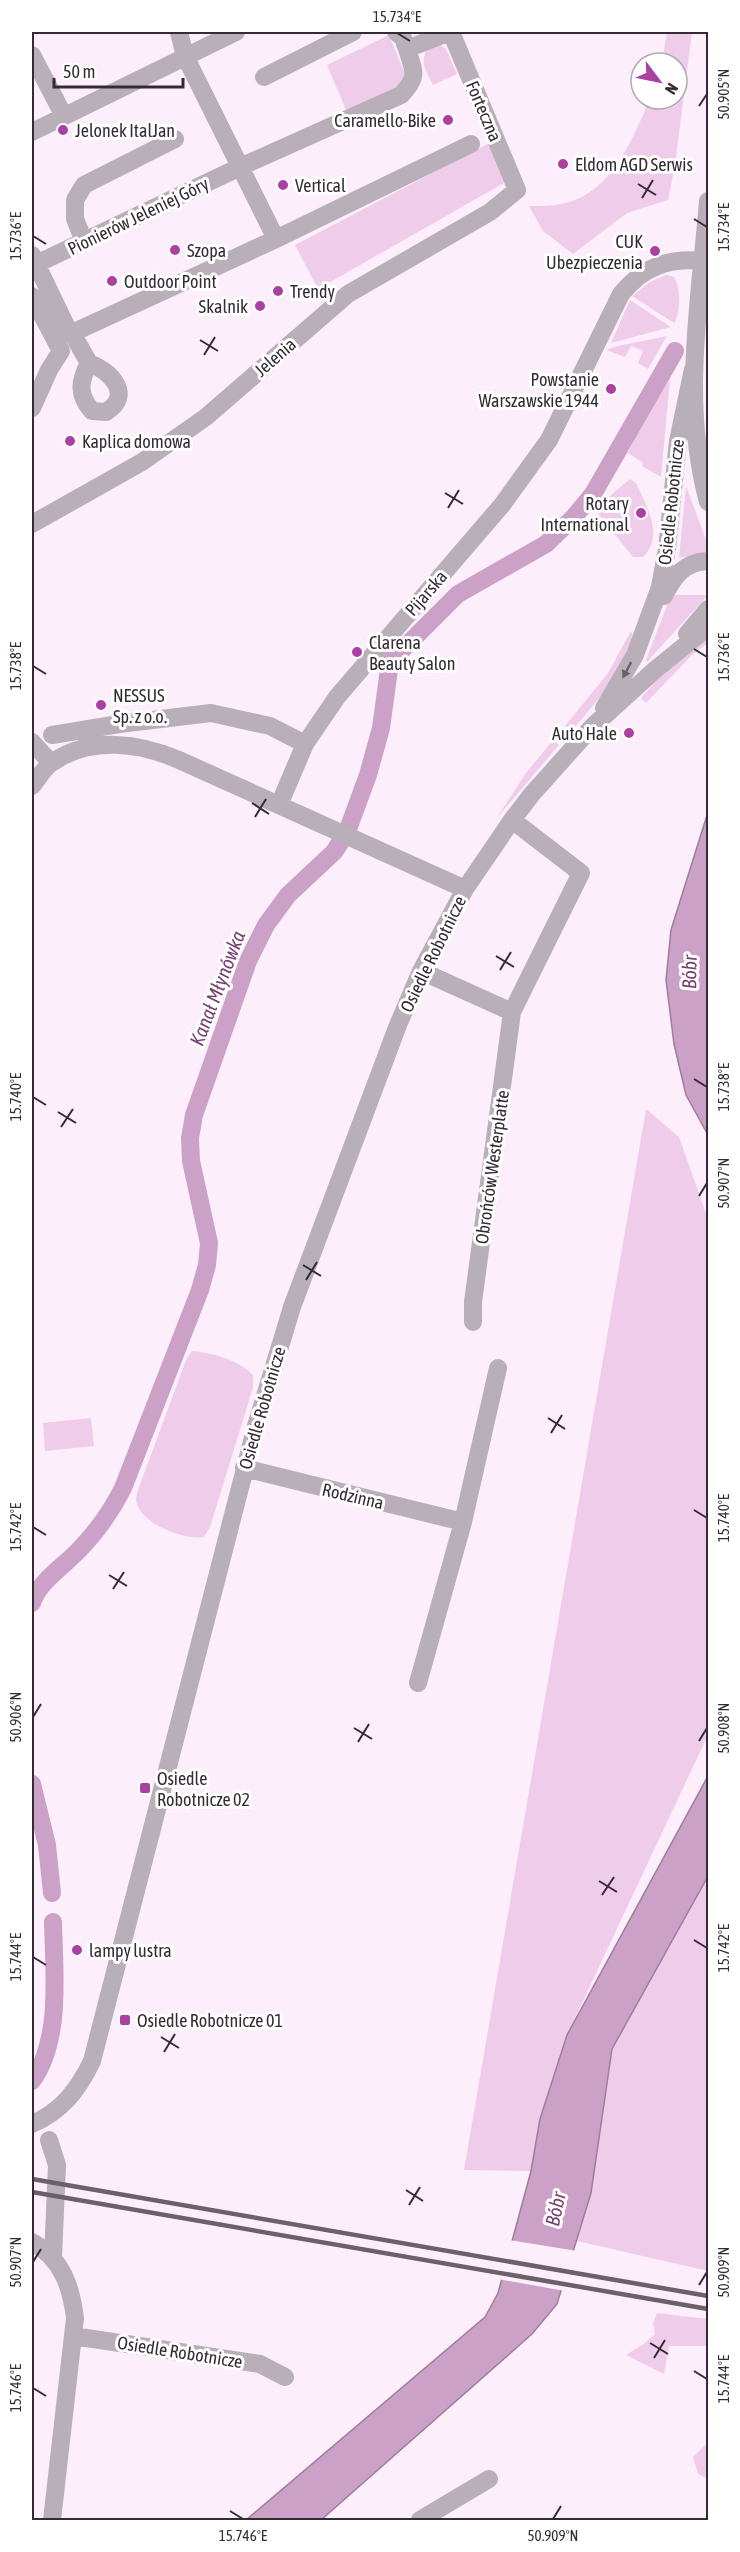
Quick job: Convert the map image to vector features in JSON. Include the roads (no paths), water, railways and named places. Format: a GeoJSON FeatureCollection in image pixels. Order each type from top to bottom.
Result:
{"type":"FeatureCollection","features":[{"type":"Feature","properties":{"kind":"street"},"geometry":{"type":"LineString","coordinates":[[178,32],[184,56],[276,239]]}},
{"type":"Feature","properties":{"kind":"street"},"geometry":{"type":"LineString","coordinates":[[32,132],[236,32]]}},
{"type":"Feature","properties":{"kind":"street"},"geometry":{"type":"LineString","coordinates":[[264,77],[353,32]]}},
{"type":"Feature","properties":{"kind":"street"},"geometry":{"type":"LineString","coordinates":[[396,32],[403,38],[407,50],[451,32]]}},
{"type":"Feature","properties":{"kind":"street","name":"Forteczna"},"geometry":{"type":"LineString","coordinates":[[451,32],[517,190]]}},
{"type":"Feature","properties":{"kind":"street","name":"Pionierów Jeleniej Góry"},"geometry":{"type":"LineString","coordinates":[[33,262],[84,241],[240,167],[401,95],[412,84],[415,74],[407,50]]}},
{"type":"Feature","properties":{"kind":"street"},"geometry":{"type":"LineString","coordinates":[[32,55],[64,116]]}},
{"type":"Feature","properties":{"kind":"street"},"geometry":{"type":"LineString","coordinates":[[84,241],[75,219],[75,200],[84,185],[175,139]]}},
{"type":"Feature","properties":{"kind":"street"},"geometry":{"type":"LineString","coordinates":[[71,333],[276,239],[471,144]]}},
{"type":"Feature","properties":{"kind":"street","name":"Jelenia"},"geometry":{"type":"LineString","coordinates":[[32,524],[142,462],[206,417],[348,294],[490,212],[517,190]]}},
{"type":"Feature","properties":{"kind":"street"},"geometry":{"type":"LineString","coordinates":[[708,201],[693,369],[694,431],[700,472],[708,502]]}},
{"type":"Feature","properties":{"kind":"street","name":"Pijarska"},"geometry":{"type":"LineString","coordinates":[[279,805],[305,744],[337,697],[502,505],[549,440],[615,304],[628,285],[645,271],[666,262],[703,261]]}},
{"type":"Feature","properties":{"kind":"street"},"geometry":{"type":"LineString","coordinates":[[33,262],[89,363]]}},
{"type":"Feature","properties":{"kind":"street"},"geometry":{"type":"LineString","coordinates":[[32,296],[61,351],[32,408]]}},
{"type":"Feature","properties":{"kind":"street","name":"Osiedle Robotnicze"},"geometry":{"type":"LineString","coordinates":[[645,633],[663,573],[678,441],[693,369]]}},
{"type":"Feature","properties":{"kind":"street","name":"Osiedle Robotnicze"},"geometry":{"type":"LineString","coordinates":[[592,727],[626,673],[672,580],[679,571],[692,563],[708,561]]}},
{"type":"Feature","properties":{"kind":"street","name":"Osiedle Robotnicze"},"geometry":{"type":"LineString","coordinates":[[656,669],[708,609]]}},
{"type":"Feature","properties":{"kind":"street","name":"Osiedle Robotnicze"},"geometry":{"type":"LineString","coordinates":[[32,2124],[52,2113],[74,2094],[92,2061],[244,1468],[292,1307],[421,971],[465,889],[512,820],[592,727],[656,669],[708,627]]}},
{"type":"Feature","properties":{"kind":"street"},"geometry":{"type":"LineString","coordinates":[[52,735],[211,713],[270,726],[305,744]]}},
{"type":"Feature","properties":{"kind":"street"},"geometry":{"type":"LineString","coordinates":[[32,742],[51,763]]}},
{"type":"Feature","properties":{"kind":"street"},"geometry":{"type":"LineString","coordinates":[[32,786],[51,763],[85,748],[121,745],[148,748],[465,889]]}},
{"type":"Feature","properties":{"kind":"street","name":"Obrońców Westerplatte"},"geometry":{"type":"LineString","coordinates":[[473,1322],[473,1302],[512,1012],[580,873],[512,820]]}},
{"type":"Feature","properties":{"kind":"street"},"geometry":{"type":"LineString","coordinates":[[421,971],[512,1012]]}},
{"type":"Feature","properties":{"kind":"street"},"geometry":{"type":"LineString","coordinates":[[418,1683],[463,1522],[498,1368]]}},
{"type":"Feature","properties":{"kind":"street","name":"Rodzinna"},"geometry":{"type":"LineString","coordinates":[[244,1468],[463,1522]]}},
{"type":"Feature","properties":{"kind":"street"},"geometry":{"type":"LineString","coordinates":[[49,2140],[57,2165],[52,2257]]}},
{"type":"Feature","properties":{"kind":"street"},"geometry":{"type":"LineString","coordinates":[[32,2242],[52,2257],[62,2270],[72,2298],[73,2336],[52,2520]]}},
{"type":"Feature","properties":{"kind":"street","name":"Osiedle Robotnicze"},"geometry":{"type":"LineString","coordinates":[[73,2336],[260,2364],[285,2377]]}},
{"type":"Feature","properties":{"kind":"street"},"geometry":{"type":"LineString","coordinates":[[420,2520],[489,2479]]}},
{"type":"Feature","properties":{"kind":"water","name":"Bóbr"},"geometry":{"type":"Polygon","coordinates":[[[708,812],[708,1135],[686,1095],[674,1044],[666,980],[671,930],[708,812]]]}},
{"type":"Feature","properties":{"kind":"water","name":"Bóbr"},"geometry":{"type":"Polygon","coordinates":[[[708,1776],[708,1876],[612,2049],[591,2193],[557,2304],[532,2334],[321,2520],[246,2520],[485,2317],[498,2293],[531,2171],[540,2119],[567,2035],[708,1776]]]}},
{"type":"Feature","properties":{"kind":"waterway","name":"Kanał Młynówka"},"geometry":{"type":"LineString","coordinates":[[32,1603],[45,1582],[76,1553],[96,1530],[123,1488],[200,1290],[207,1265],[209,1243],[191,1161],[190,1138],[194,1115],[248,961],[266,925],[288,895],[334,852],[347,832],[368,775],[381,728],[390,662],[458,594],[546,544],[573,518],[593,494],[675,351]]}},
{"type":"Feature","properties":{"kind":"waterway","name":"Kanał Młynówka"},"geometry":{"type":"LineString","coordinates":[[32,1784],[47,1845],[52,1893]]}},
{"type":"Feature","properties":{"kind":"waterway","name":"Kanał Młynówka"},"geometry":{"type":"LineString","coordinates":[[32,2081],[42,2064],[52,2026],[55,1983],[53,1922]]}},
{"type":"Feature","properties":{"kind":"railway"},"geometry":{"type":"LineString","coordinates":[[32,2179],[708,2296]]}},
{"type":"Feature","properties":{"kind":"railway"},"geometry":{"type":"LineString","coordinates":[[32,2192],[708,2309]]}},
{"type":"Feature","properties":{"kind":"place","name":"Caramello-Bike"},"geometry":{"type":"Point","coordinates":[448,120]}},
{"type":"Feature","properties":{"kind":"place","name":"Jelonek ItalJan"},"geometry":{"type":"Point","coordinates":[63,130]}},
{"type":"Feature","properties":{"kind":"place","name":"Eldom AGD Serwis"},"geometry":{"type":"Point","coordinates":[563,164]}},
{"type":"Feature","properties":{"kind":"place","name":"Vertical"},"geometry":{"type":"Point","coordinates":[283,185]}},
{"type":"Feature","properties":{"kind":"place","name":"Szopa"},"geometry":{"type":"Point","coordinates":[175,250]}},
{"type":"Feature","properties":{"kind":"place","name":"CUK Ubezpieczenia"},"geometry":{"type":"Point","coordinates":[655,251]}},
{"type":"Feature","properties":{"kind":"place","name":"Outdoor Point"},"geometry":{"type":"Point","coordinates":[112,281]}},
{"type":"Feature","properties":{"kind":"place","name":"Trendy"},"geometry":{"type":"Point","coordinates":[278,291]}},
{"type":"Feature","properties":{"kind":"place","name":"Skalnik"},"geometry":{"type":"Point","coordinates":[260,306]}},
{"type":"Feature","properties":{"kind":"place","name":"Powstanie Warszawskie 1944"},"geometry":{"type":"Point","coordinates":[611,389]}},
{"type":"Feature","properties":{"kind":"place","name":"Kaplica domowa"},"geometry":{"type":"Point","coordinates":[70,441]}},
{"type":"Feature","properties":{"kind":"place","name":"Rotary International"},"geometry":{"type":"Point","coordinates":[641,513]}},
{"type":"Feature","properties":{"kind":"place","name":"Clarena Beauty Salon"},"geometry":{"type":"Point","coordinates":[357,652]}},
{"type":"Feature","properties":{"kind":"place","name":"NESSUS Sp. z o.o."},"geometry":{"type":"Point","coordinates":[101,705]}},
{"type":"Feature","properties":{"kind":"place","name":"Auto Hale"},"geometry":{"type":"Point","coordinates":[629,733]}},
{"type":"Feature","properties":{"kind":"place","name":"Osiedle Robotnicze 02"},"geometry":{"type":"Point","coordinates":[145,1788]}},
{"type":"Feature","properties":{"kind":"place","name":"lampy lustra"},"geometry":{"type":"Point","coordinates":[77,1950]}},
{"type":"Feature","properties":{"kind":"place","name":"Osiedle Robotnicze 01"},"geometry":{"type":"Point","coordinates":[125,2020]}}]}
